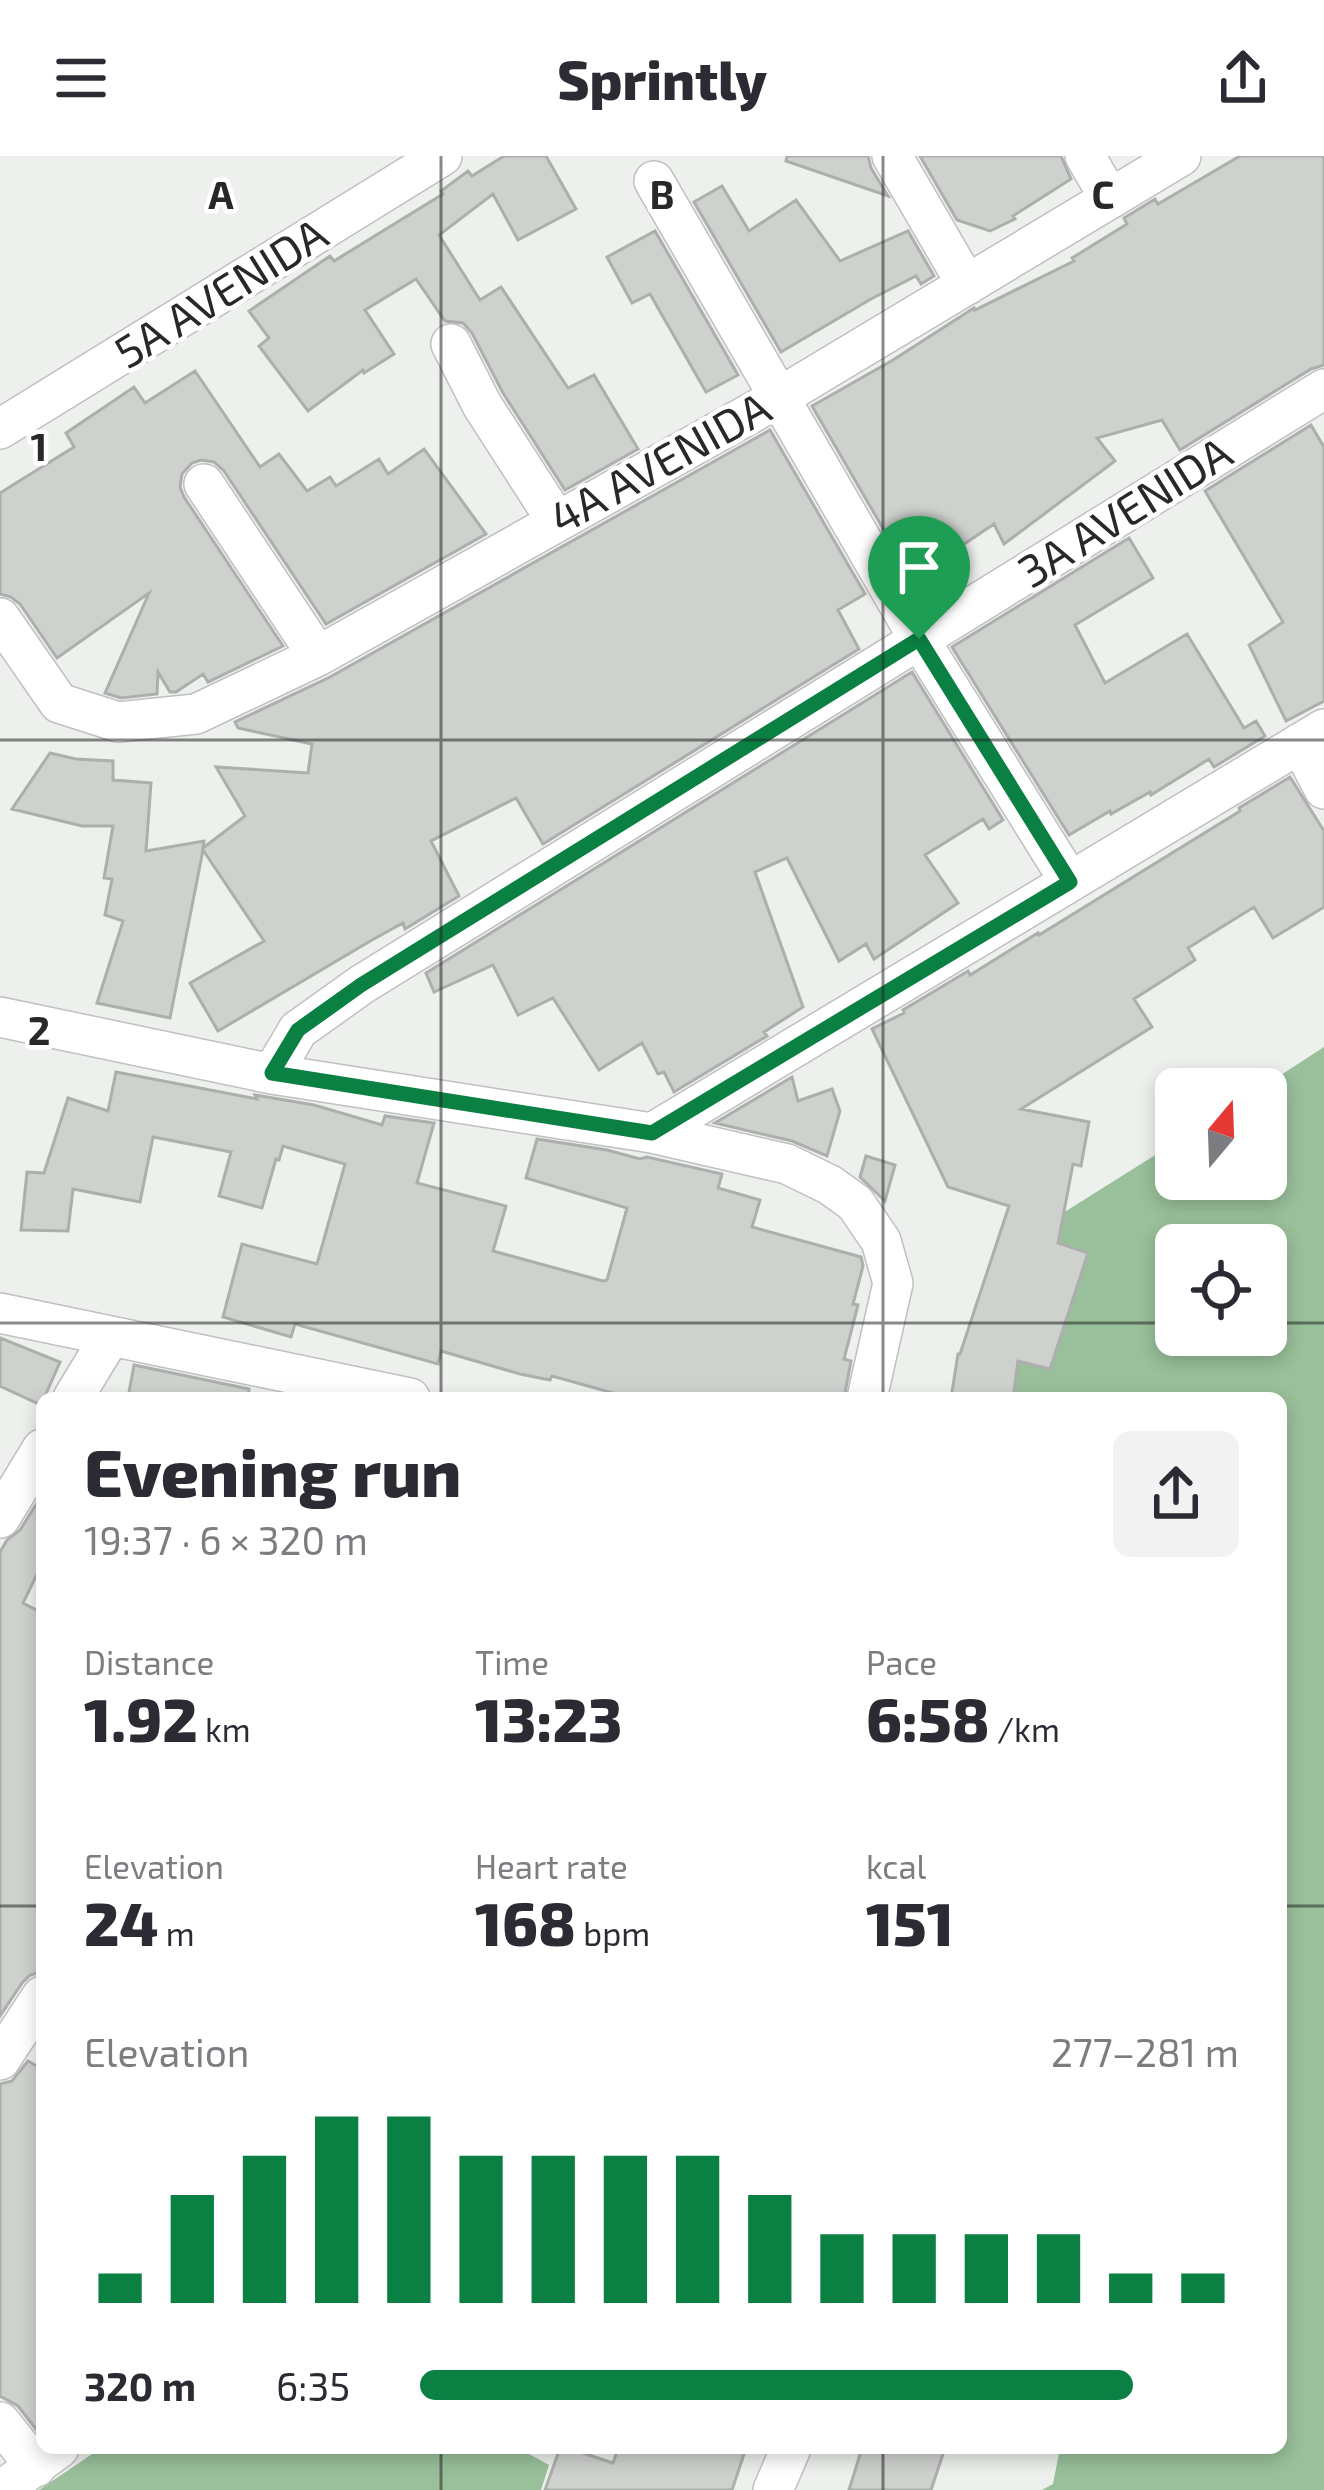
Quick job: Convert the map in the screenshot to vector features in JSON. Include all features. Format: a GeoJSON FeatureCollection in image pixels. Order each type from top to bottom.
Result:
{"type":"FeatureCollection","features":[{"type":"Feature","properties":{"kind":"street","name":"5A AVENIDA"},"geometry":{"type":"LineString","coordinates":[[0,429],[442,156]]}},
{"type":"Feature","properties":{"kind":"street"},"geometry":{"type":"LineString","coordinates":[[892,156],[967,285]]}},
{"type":"Feature","properties":{"kind":"street"},"geometry":{"type":"LineString","coordinates":[[1085,156],[1110,199]]}},
{"type":"Feature","properties":{"kind":"street","name":"4A AVENIDA"},"geometry":{"type":"LineString","coordinates":[[0,617],[59,703],[118,722],[196,714],[318,656],[778,398],[1181,156]]}},
{"type":"Feature","properties":{"kind":"street"},"geometry":{"type":"LineString","coordinates":[[654,181],[919,639],[1070,882]]}},
{"type":"Feature","properties":{"kind":"street"},"geometry":{"type":"LineString","coordinates":[[451,344],[482,405],[556,520]]}},
{"type":"Feature","properties":{"kind":"street","name":"3A AVENIDA"},"geometry":{"type":"LineString","coordinates":[[272,1073],[298,1030],[361,985],[1324,388]]}},
{"type":"Feature","properties":{"kind":"street"},"geometry":{"type":"LineString","coordinates":[[204,484],[318,656]]}},
{"type":"Feature","properties":{"kind":"street"},"geometry":{"type":"LineString","coordinates":[[652,1133],[1312,736],[1324,789]]}},
{"type":"Feature","properties":{"kind":"street"},"geometry":{"type":"LineString","coordinates":[[0,1018],[272,1073],[652,1133],[787,1164],[855,1203],[881,1241],[893,1283],[868,1392]]}},
{"type":"Feature","properties":{"kind":"street"},"geometry":{"type":"LineString","coordinates":[[0,1313],[377,1392]]}},
{"type":"Feature","properties":{"kind":"street"},"geometry":{"type":"LineString","coordinates":[[77,1392],[110,1337]]}},
{"type":"Feature","properties":{"kind":"street"},"geometry":{"type":"LineString","coordinates":[[0,1518],[36,1459]]}},
{"type":"Feature","properties":{"kind":"street"},"geometry":{"type":"LineString","coordinates":[[0,2060],[36,2005]]}},
{"type":"Feature","properties":{"kind":"street"},"geometry":{"type":"LineString","coordinates":[[0,2422],[36,2448]]}},
{"type":"Feature","properties":{"kind":"street"},"geometry":{"type":"LineString","coordinates":[[773,2490],[788,2454]]}},
{"type":"Feature","properties":{"kind":"street"},"geometry":{"type":"LineString","coordinates":[[2,2490],[48,2457]]}},
{"type":"Feature","properties":{"kind":"green space"},"geometry":{"type":"Polygon","coordinates":[[[1324,1047],[1324,2490],[1042,2490],[1053,2484],[1059,2454],[1287,2454],[1287,1392],[1002,1392],[1020,1240],[1155,1155],[1155,1200],[1287,1200],[1287,1071],[1324,1047]]]}},
{"type":"Feature","properties":{"kind":"green space"},"geometry":{"type":"Polygon","coordinates":[[[92,2454],[529,2454],[549,2465],[541,2490],[39,2490],[92,2454]]]}},
{"type":"Feature","properties":{"kind":"building"},"geometry":{"type":"Polygon","coordinates":[[[504,156],[546,156],[576,209],[518,240],[493,194],[439,235],[480,300],[501,287],[568,388],[594,375],[638,449],[565,490],[503,393],[472,333],[463,323],[445,321],[416,279],[365,310],[394,354],[363,370],[308,411],[259,346],[269,338],[249,311],[330,256],[334,261],[443,194],[468,171],[472,176],[504,156]]]}},
{"type":"Feature","properties":{"kind":"building"},"geometry":{"type":"Polygon","coordinates":[[[787,156],[868,156],[888,196],[786,161],[787,156]]]}},
{"type":"Feature","properties":{"kind":"building"},"geometry":{"type":"Polygon","coordinates":[[[920,156],[1061,156],[1071,179],[990,231],[957,220],[920,156]]]}},
{"type":"Feature","properties":{"kind":"building"},"geometry":{"type":"Polygon","coordinates":[[[1240,156],[1324,156],[1324,365],[1180,450],[1162,420],[1097,438],[1115,461],[1004,544],[994,524],[939,561],[957,588],[928,606],[812,406],[974,308],[1074,261],[1072,258],[1127,224],[1124,218],[1155,199],[1158,204],[1240,156]]]}},
{"type":"Feature","properties":{"kind":"building"},"geometry":{"type":"Polygon","coordinates":[[[722,186],[749,231],[796,200],[840,261],[908,231],[934,276],[921,284],[916,276],[781,352],[694,202],[722,186]]]}},
{"type":"Feature","properties":{"kind":"building"},"geometry":{"type":"Polygon","coordinates":[[[655,231],[738,375],[706,392],[650,294],[632,303],[607,257],[655,231]]]}},
{"type":"Feature","properties":{"kind":"building"},"geometry":{"type":"Polygon","coordinates":[[[195,371],[260,467],[279,454],[307,491],[330,477],[336,486],[379,459],[388,474],[424,449],[486,534],[326,624],[224,471],[214,462],[192,463],[182,474],[184,497],[283,646],[208,682],[203,674],[176,692],[170,692],[158,672],[157,694],[121,698],[105,693],[149,593],[57,658],[20,604],[0,594],[0,493],[74,447],[66,433],[134,387],[145,403],[195,371]]]}},
{"type":"Feature","properties":{"kind":"building"},"geometry":{"type":"Polygon","coordinates":[[[1311,425],[1324,447],[1324,701],[1286,721],[1249,645],[1283,622],[1205,491],[1311,425]]]}},
{"type":"Feature","properties":{"kind":"building"},"geometry":{"type":"Polygon","coordinates":[[[770,430],[865,594],[838,610],[859,649],[543,844],[516,798],[431,841],[459,896],[405,929],[403,923],[372,940],[218,1031],[190,983],[264,941],[203,850],[170,1018],[97,1003],[123,921],[105,915],[112,879],[104,878],[113,826],[82,826],[12,809],[50,753],[113,761],[113,780],[151,783],[146,851],[204,841],[203,848],[245,816],[216,767],[308,773],[312,744],[238,728],[235,722],[330,677],[770,430]]]}},
{"type":"Feature","properties":{"kind":"building"},"geometry":{"type":"Polygon","coordinates":[[[1129,538],[1153,578],[1075,625],[1105,683],[1187,634],[1244,728],[1256,721],[1265,736],[1214,767],[1209,759],[1151,795],[1069,835],[952,647],[1129,538]]]}},
{"type":"Feature","properties":{"kind":"building"},"geometry":{"type":"Polygon","coordinates":[[[912,672],[1003,820],[989,829],[983,819],[925,855],[958,903],[874,959],[866,944],[839,961],[787,858],[755,872],[803,1007],[764,1032],[767,1036],[674,1092],[642,1043],[599,1070],[553,998],[518,1015],[493,965],[434,992],[426,973],[912,672]]]}},
{"type":"Feature","properties":{"kind":"building"},"geometry":{"type":"Polygon","coordinates":[[[1290,777],[1324,831],[1324,907],[1273,938],[1254,907],[1188,948],[1195,960],[1134,999],[1152,1027],[1021,1109],[1089,1122],[1081,1166],[1073,1164],[1058,1243],[1088,1253],[1050,1369],[1018,1361],[1014,1392],[952,1392],[958,1354],[1009,1206],[948,1187],[872,1029],[1039,935],[1290,777]]]}},
{"type":"Feature","properties":{"kind":"building"},"geometry":{"type":"Polygon","coordinates":[[[116,1072],[314,1105],[382,1125],[385,1116],[434,1123],[417,1183],[506,1206],[493,1251],[603,1281],[627,1208],[526,1178],[537,1139],[722,1174],[718,1188],[760,1200],[752,1227],[861,1257],[853,1304],[858,1305],[844,1359],[851,1361],[845,1392],[609,1392],[552,1376],[550,1380],[520,1374],[441,1351],[438,1364],[295,1324],[291,1337],[223,1317],[242,1244],[317,1264],[345,1164],[283,1146],[262,1208],[219,1196],[231,1152],[153,1137],[140,1202],[73,1189],[68,1231],[21,1230],[27,1172],[44,1173],[68,1098],[108,1111],[116,1072]]]}},
{"type":"Feature","properties":{"kind":"building"},"geometry":{"type":"Polygon","coordinates":[[[792,1077],[798,1101],[832,1089],[840,1111],[827,1156],[792,1141],[715,1123],[792,1077]]]}},
{"type":"Feature","properties":{"kind":"building"},"geometry":{"type":"Polygon","coordinates":[[[866,1156],[895,1165],[885,1201],[860,1177],[866,1156]]]}},
{"type":"Feature","properties":{"kind":"building"},"geometry":{"type":"Polygon","coordinates":[[[0,1338],[60,1362],[47,1392],[36,1392],[36,1403],[0,1386],[0,1338]]]}},
{"type":"Feature","properties":{"kind":"building"},"geometry":{"type":"Polygon","coordinates":[[[134,1365],[249,1389],[249,1392],[129,1392],[134,1365]]]}},
{"type":"Feature","properties":{"kind":"building"},"geometry":{"type":"Polygon","coordinates":[[[36,1505],[36,1576],[23,1603],[36,1610],[36,1974],[22,1983],[0,2016],[0,1552],[36,1505]]]}},
{"type":"Feature","properties":{"kind":"building"},"geometry":{"type":"Polygon","coordinates":[[[28,2061],[36,2066],[36,2429],[18,2406],[0,2396],[0,2084],[12,2081],[28,2061]]]}},
{"type":"Feature","properties":{"kind":"building"},"geometry":{"type":"Polygon","coordinates":[[[558,2454],[586,2454],[613,2463],[616,2454],[744,2454],[732,2490],[545,2490],[558,2454]]]}},
{"type":"Feature","properties":{"kind":"building"},"geometry":{"type":"Polygon","coordinates":[[[860,2454],[943,2454],[931,2490],[849,2490],[860,2454]]]}},
{"type":"Feature","properties":{"kind":"route"},"geometry":{"type":"LineString","coordinates":[[919,639],[1070,882],[652,1133],[272,1073],[298,1030],[361,985],[919,639]]}}]}
